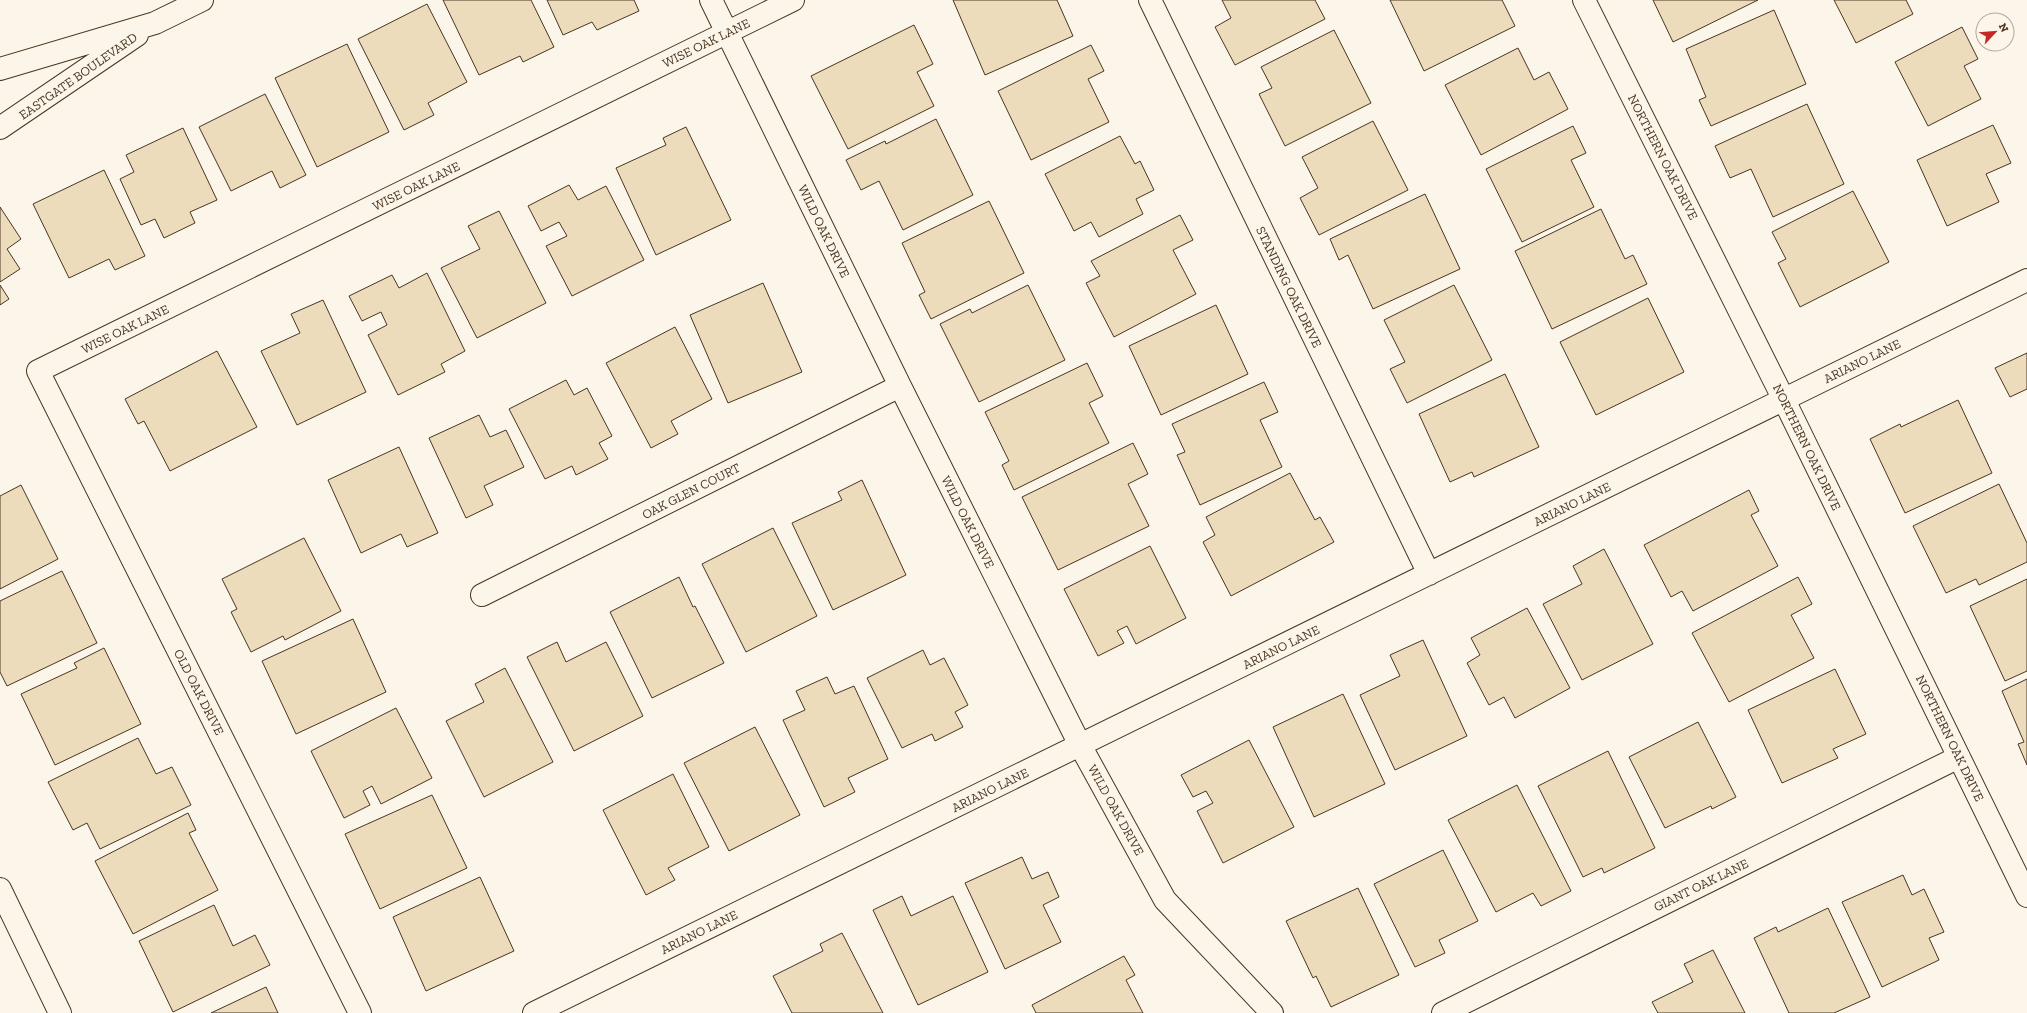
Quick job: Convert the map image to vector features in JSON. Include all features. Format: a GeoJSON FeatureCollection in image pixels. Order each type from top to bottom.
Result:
{"type":"FeatureCollection","features":[{"type":"Feature","properties":{"kind":"street","name":"EASTGATE BOULEVARD"},"geometry":{"type":"LineString","coordinates":[[0,128],[155,23],[202,0]]}},
{"type":"Feature","properties":{"kind":"street","name":"WILD OAK DRIVE"},"geometry":{"type":"LineString","coordinates":[[711,0],[900,386],[1080,746],[1165,900],[1272,1013]]}},
{"type":"Feature","properties":{"kind":"street","name":"WISE OAK LANE"},"geometry":{"type":"LineString","coordinates":[[38,371],[793,0]]}},
{"type":"Feature","properties":{"kind":"street","name":"STANDING OAK DRIVE"},"geometry":{"type":"LineString","coordinates":[[1150,0],[1429,574]]}},
{"type":"Feature","properties":{"kind":"street","name":"NORTHERN OAK DRIVE"},"geometry":{"type":"LineString","coordinates":[[1584,0],[1784,400],[2027,896]]}},
{"type":"Feature","properties":{"kind":"street","name":"EASTGATE BOULEVARD"},"geometry":{"type":"LineString","coordinates":[[0,69],[155,23]]}},
{"type":"Feature","properties":{"kind":"street","name":"ARIANO LANE"},"geometry":{"type":"LineString","coordinates":[[534,1013],[2027,280]]}},
{"type":"Feature","properties":{"kind":"street","name":"OLD OAK DRIVE"},"geometry":{"type":"LineString","coordinates":[[38,371],[360,1013]]}},
{"type":"Feature","properties":{"kind":"street","name":"OAK GLEN COURT"},"geometry":{"type":"LineString","coordinates":[[482,595],[900,386]]}},
{"type":"Feature","properties":{"kind":"street","name":"GIANT OAK LANE"},"geometry":{"type":"LineString","coordinates":[[1443,1013],[1959,757]]}},
{"type":"Feature","properties":{"kind":"street"},"geometry":{"type":"LineString","coordinates":[[0,889],[60,1013]]}},
{"type":"Feature","properties":{"kind":"building"},"geometry":{"type":"Polygon","coordinates":[[[443,0],[531,0],[554,47],[523,62],[520,56],[479,75],[443,0]]]}},
{"type":"Feature","properties":{"kind":"building"},"geometry":{"type":"Polygon","coordinates":[[[547,0],[634,0],[639,11],[597,30],[592,22],[563,35],[547,0]]]}},
{"type":"Feature","properties":{"kind":"building"},"geometry":{"type":"Polygon","coordinates":[[[953,0],[1057,0],[1073,36],[985,75],[953,0]]]}},
{"type":"Feature","properties":{"kind":"building"},"geometry":{"type":"Polygon","coordinates":[[[1222,0],[1315,0],[1325,19],[1235,65],[1215,27],[1231,18],[1222,0]]]}},
{"type":"Feature","properties":{"kind":"building"},"geometry":{"type":"Polygon","coordinates":[[[1390,0],[1502,0],[1515,26],[1424,71],[1390,0]]]}},
{"type":"Feature","properties":{"kind":"building"},"geometry":{"type":"Polygon","coordinates":[[[1653,0],[1758,0],[1673,42],[1653,0]]]}},
{"type":"Feature","properties":{"kind":"building"},"geometry":{"type":"Polygon","coordinates":[[[1834,0],[1906,0],[1913,14],[1856,43],[1834,0]]]}},
{"type":"Feature","properties":{"kind":"building"},"geometry":{"type":"Polygon","coordinates":[[[427,4],[467,82],[428,103],[434,115],[404,130],[358,39],[427,4]]]}},
{"type":"Feature","properties":{"kind":"building"},"geometry":{"type":"Polygon","coordinates":[[[1774,10],[1806,84],[1711,126],[1699,100],[1706,97],[1686,49],[1774,10]]]}},
{"type":"Feature","properties":{"kind":"building"},"geometry":{"type":"Polygon","coordinates":[[[914,25],[933,64],[917,72],[934,106],[848,149],[811,76],[914,25]]]}},
{"type":"Feature","properties":{"kind":"building"},"geometry":{"type":"Polygon","coordinates":[[[1962,27],[1978,59],[1964,66],[1981,99],[1928,126],[1895,62],[1962,27]]]}},
{"type":"Feature","properties":{"kind":"building"},"geometry":{"type":"Polygon","coordinates":[[[1334,30],[1371,103],[1285,146],[1259,94],[1272,88],[1261,67],[1334,30]]]}},
{"type":"Feature","properties":{"kind":"building"},"geometry":{"type":"Polygon","coordinates":[[[347,44],[389,132],[317,167],[275,78],[347,44]]]}},
{"type":"Feature","properties":{"kind":"building"},"geometry":{"type":"Polygon","coordinates":[[[1091,45],[1104,71],[1088,79],[1109,122],[1031,160],[998,91],[1091,45]]]}},
{"type":"Feature","properties":{"kind":"building"},"geometry":{"type":"Polygon","coordinates":[[[1518,48],[1534,80],[1549,72],[1568,109],[1481,155],[1445,85],[1518,48]]]}},
{"type":"Feature","properties":{"kind":"building"},"geometry":{"type":"Polygon","coordinates":[[[265,94],[306,175],[280,188],[272,171],[231,191],[199,127],[265,94]]]}},
{"type":"Feature","properties":{"kind":"building"},"geometry":{"type":"Polygon","coordinates":[[[1807,104],[1844,184],[1773,217],[1751,169],[1730,178],[1715,146],[1807,104]]]}},
{"type":"Feature","properties":{"kind":"building"},"geometry":{"type":"Polygon","coordinates":[[[936,119],[973,195],[903,230],[879,181],[861,190],[846,160],[885,141],[886,144],[936,119]]]}},
{"type":"Feature","properties":{"kind":"building"},"geometry":{"type":"Polygon","coordinates":[[[1373,121],[1408,190],[1319,235],[1300,198],[1318,188],[1302,157],[1373,121]]]}},
{"type":"Feature","properties":{"kind":"building"},"geometry":{"type":"Polygon","coordinates":[[[1993,125],[2011,163],[1986,174],[1999,202],[1947,226],[1917,160],[1993,125]]]}},
{"type":"Feature","properties":{"kind":"building"},"geometry":{"type":"Polygon","coordinates":[[[1573,126],[1586,153],[1571,160],[1594,207],[1522,242],[1486,169],[1573,126]]]}},
{"type":"Feature","properties":{"kind":"building"},"geometry":{"type":"Polygon","coordinates":[[[686,127],[731,220],[656,255],[616,168],[666,145],[663,138],[686,127]]]}},
{"type":"Feature","properties":{"kind":"building"},"geometry":{"type":"Polygon","coordinates":[[[183,128],[217,200],[190,212],[195,223],[164,238],[155,219],[141,225],[120,179],[134,172],[126,155],[183,128]]]}},
{"type":"Feature","properties":{"kind":"building"},"geometry":{"type":"Polygon","coordinates":[[[1120,136],[1135,164],[1140,161],[1154,190],[1136,199],[1143,214],[1099,237],[1091,222],[1074,231],[1045,174],[1120,136]]]}},
{"type":"Feature","properties":{"kind":"building"},"geometry":{"type":"Polygon","coordinates":[[[104,170],[145,256],[115,270],[109,259],[69,278],[33,204],[104,170]]]}},
{"type":"Feature","properties":{"kind":"building"},"geometry":{"type":"Polygon","coordinates":[[[569,185],[578,200],[606,186],[644,260],[572,296],[546,246],[567,236],[559,222],[541,231],[528,206],[569,185]]]}},
{"type":"Feature","properties":{"kind":"building"},"geometry":{"type":"Polygon","coordinates":[[[1853,191],[1889,262],[1800,307],[1778,263],[1786,259],[1772,232],[1853,191]]]}},
{"type":"Feature","properties":{"kind":"building"},"geometry":{"type":"Polygon","coordinates":[[[1425,194],[1460,269],[1373,309],[1348,255],[1339,260],[1330,239],[1425,194]]]}},
{"type":"Feature","properties":{"kind":"building"},"geometry":{"type":"Polygon","coordinates":[[[989,201],[1024,273],[931,319],[919,295],[925,292],[902,243],[989,201]]]}},
{"type":"Feature","properties":{"kind":"building"},"geometry":{"type":"Polygon","coordinates":[[[0,207],[21,239],[7,249],[20,269],[0,282],[0,207]]]}},
{"type":"Feature","properties":{"kind":"building"},"geometry":{"type":"Polygon","coordinates":[[[1601,209],[1625,259],[1633,255],[1647,284],[1552,329],[1515,251],[1601,209]]]}},
{"type":"Feature","properties":{"kind":"building"},"geometry":{"type":"Polygon","coordinates":[[[499,211],[546,303],[477,338],[441,268],[480,249],[468,226],[499,211]]]}},
{"type":"Feature","properties":{"kind":"building"},"geometry":{"type":"Polygon","coordinates":[[[1180,215],[1193,240],[1173,250],[1196,294],[1114,337],[1086,283],[1100,276],[1091,261],[1180,215]]]}},
{"type":"Feature","properties":{"kind":"building"},"geometry":{"type":"Polygon","coordinates":[[[427,273],[465,351],[441,364],[445,372],[398,395],[368,335],[387,325],[381,312],[362,321],[349,296],[392,275],[399,288],[427,273]]]}},
{"type":"Feature","properties":{"kind":"building"},"geometry":{"type":"Polygon","coordinates":[[[763,283],[802,372],[728,403],[690,315],[763,283]]]}},
{"type":"Feature","properties":{"kind":"building"},"geometry":{"type":"Polygon","coordinates":[[[0,285],[9,299],[0,305],[0,285]]]}},
{"type":"Feature","properties":{"kind":"building"},"geometry":{"type":"Polygon","coordinates":[[[1028,285],[1065,360],[979,402],[940,324],[970,309],[972,313],[1028,285]]]}},
{"type":"Feature","properties":{"kind":"building"},"geometry":{"type":"Polygon","coordinates":[[[1454,285],[1492,360],[1407,403],[1390,369],[1405,362],[1384,320],[1454,285]]]}},
{"type":"Feature","properties":{"kind":"building"},"geometry":{"type":"Polygon","coordinates":[[[1648,298],[1684,372],[1596,415],[1560,342],[1648,298]]]}},
{"type":"Feature","properties":{"kind":"building"},"geometry":{"type":"Polygon","coordinates":[[[323,300],[366,392],[297,425],[261,351],[300,333],[291,314],[323,300]]]}},
{"type":"Feature","properties":{"kind":"building"},"geometry":{"type":"Polygon","coordinates":[[[1216,305],[1248,374],[1161,415],[1129,346],[1216,305]]]}},
{"type":"Feature","properties":{"kind":"building"},"geometry":{"type":"Polygon","coordinates":[[[675,327],[712,399],[671,421],[678,434],[651,448],[606,363],[675,327]]]}},
{"type":"Feature","properties":{"kind":"building"},"geometry":{"type":"Polygon","coordinates":[[[217,351],[257,427],[170,471],[144,421],[138,424],[125,399],[217,351]]]}},
{"type":"Feature","properties":{"kind":"building"},"geometry":{"type":"Polygon","coordinates":[[[2027,353],[2027,389],[2010,397],[1995,368],[2027,353]]]}},
{"type":"Feature","properties":{"kind":"building"},"geometry":{"type":"Polygon","coordinates":[[[1087,363],[1103,396],[1089,403],[1109,443],[1014,490],[1002,465],[1009,461],[985,412],[1087,363]]]}},
{"type":"Feature","properties":{"kind":"building"},"geometry":{"type":"Polygon","coordinates":[[[1505,374],[1539,447],[1474,477],[1472,472],[1450,482],[1419,414],[1505,374]]]}},
{"type":"Feature","properties":{"kind":"building"},"geometry":{"type":"Polygon","coordinates":[[[566,380],[574,395],[587,388],[612,436],[599,443],[608,459],[576,475],[572,466],[545,479],[509,409],[566,380]]]}},
{"type":"Feature","properties":{"kind":"building"},"geometry":{"type":"Polygon","coordinates":[[[1264,382],[1278,412],[1260,420],[1282,467],[1200,505],[1177,455],[1185,452],[1172,424],[1264,382]]]}},
{"type":"Feature","properties":{"kind":"building"},"geometry":{"type":"Polygon","coordinates":[[[1958,400],[1992,473],[1905,513],[1870,439],[1900,424],[1901,427],[1958,400]]]}},
{"type":"Feature","properties":{"kind":"building"},"geometry":{"type":"Polygon","coordinates":[[[479,415],[490,437],[506,430],[524,467],[484,486],[493,505],[466,518],[429,438],[479,415]]]}},
{"type":"Feature","properties":{"kind":"building"},"geometry":{"type":"Polygon","coordinates":[[[1133,443],[1148,474],[1128,484],[1149,526],[1058,570],[1022,497],[1133,443]]]}},
{"type":"Feature","properties":{"kind":"building"},"geometry":{"type":"Polygon","coordinates":[[[399,447],[438,533],[407,547],[401,534],[361,553],[328,480],[399,447]]]}},
{"type":"Feature","properties":{"kind":"building"},"geometry":{"type":"Polygon","coordinates":[[[1290,473],[1315,520],[1320,517],[1334,542],[1231,596],[1203,542],[1215,535],[1206,517],[1290,473]]]}},
{"type":"Feature","properties":{"kind":"building"},"geometry":{"type":"Polygon","coordinates":[[[862,480],[906,575],[833,610],[792,523],[842,500],[838,492],[862,480]]]}},
{"type":"Feature","properties":{"kind":"building"},"geometry":{"type":"Polygon","coordinates":[[[1999,484],[2027,543],[2027,562],[1979,585],[1976,579],[1946,593],[1913,526],[1999,484]]]}},
{"type":"Feature","properties":{"kind":"building"},"geometry":{"type":"Polygon","coordinates":[[[21,485],[58,559],[0,589],[0,496],[21,485]]]}},
{"type":"Feature","properties":{"kind":"building"},"geometry":{"type":"Polygon","coordinates":[[[1749,490],[1759,511],[1751,515],[1778,566],[1693,611],[1682,591],[1671,597],[1644,545],[1749,490]]]}},
{"type":"Feature","properties":{"kind":"building"},"geometry":{"type":"Polygon","coordinates":[[[773,528],[817,616],[746,652],[702,564],[773,528]]]}},
{"type":"Feature","properties":{"kind":"building"},"geometry":{"type":"Polygon","coordinates":[[[304,538],[341,611],[285,640],[283,636],[251,652],[231,612],[237,609],[222,579],[304,538]]]}},
{"type":"Feature","properties":{"kind":"building"},"geometry":{"type":"Polygon","coordinates":[[[1150,546],[1186,618],[1136,644],[1127,626],[1117,631],[1124,643],[1098,656],[1064,589],[1150,546]]]}},
{"type":"Feature","properties":{"kind":"building"},"geometry":{"type":"Polygon","coordinates":[[[1604,549],[1653,644],[1582,680],[1543,604],[1582,584],[1573,566],[1604,549]]]}},
{"type":"Feature","properties":{"kind":"building"},"geometry":{"type":"Polygon","coordinates":[[[62,571],[97,643],[7,686],[0,672],[0,601],[62,571]]]}},
{"type":"Feature","properties":{"kind":"building"},"geometry":{"type":"Polygon","coordinates":[[[679,577],[693,607],[695,606],[724,663],[652,698],[610,612],[679,577]]]}},
{"type":"Feature","properties":{"kind":"building"},"geometry":{"type":"Polygon","coordinates":[[[1798,577],[1812,604],[1791,615],[1814,658],[1729,702],[1692,633],[1798,577]]]}},
{"type":"Feature","properties":{"kind":"building"},"geometry":{"type":"Polygon","coordinates":[[[2027,579],[2027,671],[2005,681],[1970,606],[2027,579]]]}},
{"type":"Feature","properties":{"kind":"building"},"geometry":{"type":"Polygon","coordinates":[[[1527,608],[1570,688],[1515,718],[1504,697],[1489,705],[1467,663],[1480,655],[1471,638],[1527,608]]]}},
{"type":"Feature","properties":{"kind":"building"},"geometry":{"type":"Polygon","coordinates":[[[353,619],[386,692],[296,734],[262,661],[353,619]]]}},
{"type":"Feature","properties":{"kind":"building"},"geometry":{"type":"Polygon","coordinates":[[[1423,640],[1467,736],[1395,770],[1360,695],[1400,676],[1390,655],[1423,640]]]}},
{"type":"Feature","properties":{"kind":"building"},"geometry":{"type":"Polygon","coordinates":[[[557,642],[566,662],[606,642],[643,716],[574,751],[527,657],[557,642]]]}},
{"type":"Feature","properties":{"kind":"building"},"geometry":{"type":"Polygon","coordinates":[[[104,648],[141,724],[55,765],[21,694],[77,668],[74,663],[104,648]]]}},
{"type":"Feature","properties":{"kind":"building"},"geometry":{"type":"Polygon","coordinates":[[[923,650],[930,665],[944,658],[968,705],[955,712],[963,727],[935,741],[932,734],[902,748],[867,678],[923,650]]]}},
{"type":"Feature","properties":{"kind":"building"},"geometry":{"type":"Polygon","coordinates":[[[505,668],[553,762],[484,797],[446,721],[484,702],[475,684],[505,668]]]}},
{"type":"Feature","properties":{"kind":"building"},"geometry":{"type":"Polygon","coordinates":[[[1835,669],[1866,734],[1833,749],[1838,758],[1782,783],[1748,710],[1835,669]]]}},
{"type":"Feature","properties":{"kind":"building"},"geometry":{"type":"Polygon","coordinates":[[[827,677],[835,694],[854,686],[888,759],[848,778],[855,792],[824,807],[783,720],[805,710],[796,691],[827,677]]]}},
{"type":"Feature","properties":{"kind":"building"},"geometry":{"type":"Polygon","coordinates":[[[2027,679],[2027,765],[2018,744],[2024,742],[2002,691],[2027,679]]]}},
{"type":"Feature","properties":{"kind":"building"},"geometry":{"type":"Polygon","coordinates":[[[1343,694],[1385,784],[1314,817],[1273,727],[1343,694]]]}},
{"type":"Feature","properties":{"kind":"building"},"geometry":{"type":"Polygon","coordinates":[[[396,708],[432,778],[381,804],[372,786],[363,791],[370,805],[344,818],[311,751],[396,708]]]}},
{"type":"Feature","properties":{"kind":"building"},"geometry":{"type":"Polygon","coordinates":[[[1698,722],[1736,797],[1712,809],[1711,806],[1665,828],[1629,757],[1698,722]]]}},
{"type":"Feature","properties":{"kind":"building"},"geometry":{"type":"Polygon","coordinates":[[[755,727],[800,815],[729,851],[684,763],[755,727]]]}},
{"type":"Feature","properties":{"kind":"building"},"geometry":{"type":"Polygon","coordinates":[[[138,738],[156,774],[172,767],[191,805],[100,849],[87,823],[73,830],[48,782],[138,738]]]}},
{"type":"Feature","properties":{"kind":"building"},"geometry":{"type":"Polygon","coordinates":[[[1249,740],[1294,827],[1223,863],[1197,811],[1213,803],[1206,791],[1193,797],[1181,775],[1249,740]]]}},
{"type":"Feature","properties":{"kind":"building"},"geometry":{"type":"Polygon","coordinates":[[[1608,751],[1655,848],[1604,873],[1602,868],[1583,877],[1538,786],[1608,751]]]}},
{"type":"Feature","properties":{"kind":"building"},"geometry":{"type":"Polygon","coordinates":[[[673,774],[709,847],[668,868],[675,880],[646,895],[603,810],[673,774]]]}},
{"type":"Feature","properties":{"kind":"building"},"geometry":{"type":"Polygon","coordinates":[[[1517,785],[1571,891],[1541,906],[1533,893],[1496,912],[1448,820],[1517,785]]]}},
{"type":"Feature","properties":{"kind":"building"},"geometry":{"type":"Polygon","coordinates":[[[432,795],[467,868],[380,909],[345,834],[432,795]]]}},
{"type":"Feature","properties":{"kind":"building"},"geometry":{"type":"Polygon","coordinates":[[[188,813],[196,830],[189,833],[218,890],[133,934],[95,861],[188,813]]]}},
{"type":"Feature","properties":{"kind":"building"},"geometry":{"type":"Polygon","coordinates":[[[1443,850],[1478,921],[1439,940],[1445,953],[1415,967],[1374,884],[1443,850]]]}},
{"type":"Feature","properties":{"kind":"building"},"geometry":{"type":"Polygon","coordinates":[[[1022,857],[1032,879],[1048,872],[1059,897],[1043,905],[1061,942],[1005,969],[965,883],[1022,857]]]}},
{"type":"Feature","properties":{"kind":"building"},"geometry":{"type":"Polygon","coordinates":[[[1903,875],[1912,895],[1924,889],[1944,932],[1929,938],[1939,960],[1882,987],[1842,902],[1903,875]]]}},
{"type":"Feature","properties":{"kind":"building"},"geometry":{"type":"Polygon","coordinates":[[[480,877],[514,951],[426,991],[393,917],[480,877]]]}},
{"type":"Feature","properties":{"kind":"building"},"geometry":{"type":"Polygon","coordinates":[[[1358,888],[1399,975],[1331,1007],[1316,976],[1313,978],[1286,921],[1358,888]]]}},
{"type":"Feature","properties":{"kind":"building"},"geometry":{"type":"Polygon","coordinates":[[[902,896],[911,916],[953,896],[988,972],[918,1005],[873,910],[902,896]]]}},
{"type":"Feature","properties":{"kind":"building"},"geometry":{"type":"Polygon","coordinates":[[[214,905],[233,946],[255,935],[270,965],[173,1012],[139,941],[214,905]]]}},
{"type":"Feature","properties":{"kind":"building"},"geometry":{"type":"Polygon","coordinates":[[[1828,908],[1870,997],[1834,1013],[1789,1013],[1754,938],[1776,927],[1778,932],[1828,908]]]}},
{"type":"Feature","properties":{"kind":"building"},"geometry":{"type":"Polygon","coordinates":[[[842,933],[883,1013],[792,1013],[773,976],[823,951],[820,944],[842,933]]]}},
{"type":"Feature","properties":{"kind":"building"},"geometry":{"type":"Polygon","coordinates":[[[1713,950],[1745,1013],[1658,1013],[1652,1002],[1693,982],[1684,964],[1713,950]]]}},
{"type":"Feature","properties":{"kind":"building"},"geometry":{"type":"Polygon","coordinates":[[[1124,956],[1135,975],[1126,980],[1143,1013],[1036,1013],[1032,1005],[1124,956]]]}},
{"type":"Feature","properties":{"kind":"building"},"geometry":{"type":"Polygon","coordinates":[[[266,987],[278,1013],[211,1013],[266,987]]]}}]}
